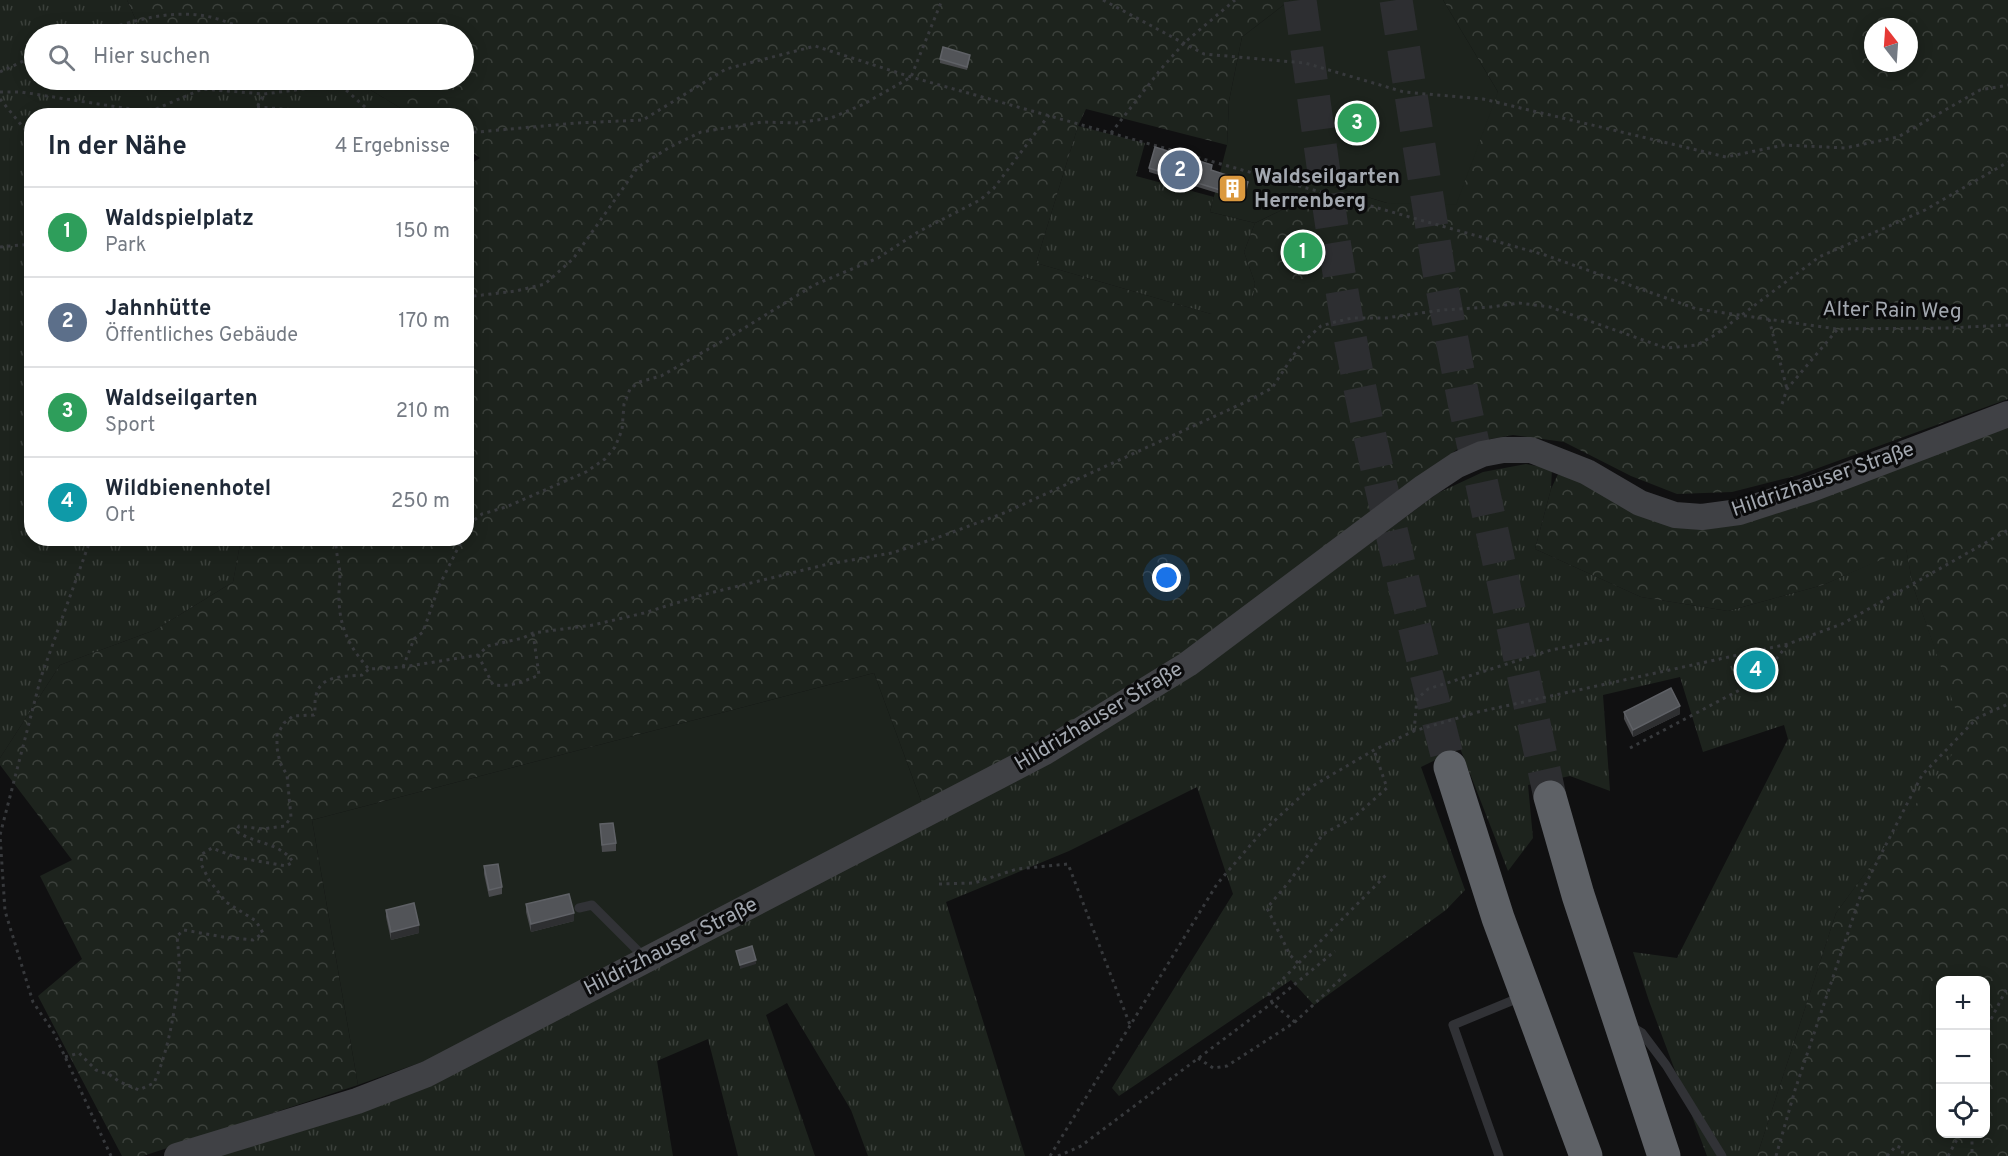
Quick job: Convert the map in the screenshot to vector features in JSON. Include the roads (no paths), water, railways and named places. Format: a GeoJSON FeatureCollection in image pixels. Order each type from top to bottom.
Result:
{"type":"FeatureCollection","features":[{"type":"Feature","properties":{"kind":"highway"},"geometry":{"type":"LineString","coordinates":[[1450,767],[1491,898],[1586,1156]]}},
{"type":"Feature","properties":{"kind":"highway"},"geometry":{"type":"LineString","coordinates":[[1550,797],[1578,895],[1664,1156]]}},
{"type":"Feature","properties":{"kind":"main road","name":"Hildrizhauser Straße"},"geometry":{"type":"LineString","coordinates":[[177,1156],[357,1101],[426,1074],[1045,752],[1188,664],[1424,487],[1472,458],[1503,450],[1531,450],[1587,472],[1640,503],[1675,515],[1702,517],[1739,512],[1811,489],[2008,414]]}},
{"type":"Feature","properties":{"kind":"lane"},"geometry":{"type":"LineString","coordinates":[[579,908],[592,905],[647,959]]}},
{"type":"Feature","properties":{"kind":"lane"},"geometry":{"type":"LineString","coordinates":[[1499,1156],[1453,1025],[1526,995]]}},
{"type":"Feature","properties":{"kind":"lane"},"geometry":{"type":"LineString","coordinates":[[1619,1021],[1642,1033],[1666,1065],[1722,1156]]}},
{"type":"Feature","properties":{"kind":"tunnel"},"geometry":{"type":"LineString","coordinates":[[1300,0],[1333,236],[1357,372],[1394,542],[1450,767]]}},
{"type":"Feature","properties":{"kind":"tunnel"},"geometry":{"type":"LineString","coordinates":[[1396,0],[1439,272],[1464,402],[1550,797]]}},
{"type":"Feature","properties":{"kind":"place","name":"Waldseilgarten"},"geometry":{"type":"Point","coordinates":[1357,123]}},
{"type":"Feature","properties":{"kind":"place","name":"Jahnhütte"},"geometry":{"type":"Point","coordinates":[1180,170]}},
{"type":"Feature","properties":{"kind":"place","name":"Waldseilgarten Herrenberg"},"geometry":{"type":"Point","coordinates":[1233,189]}},
{"type":"Feature","properties":{"kind":"place","name":"Waldspielplatz"},"geometry":{"type":"Point","coordinates":[1303,252]}},
{"type":"Feature","properties":{"kind":"place","name":"Wildbienenhotel"},"geometry":{"type":"Point","coordinates":[1756,670]}}]}
